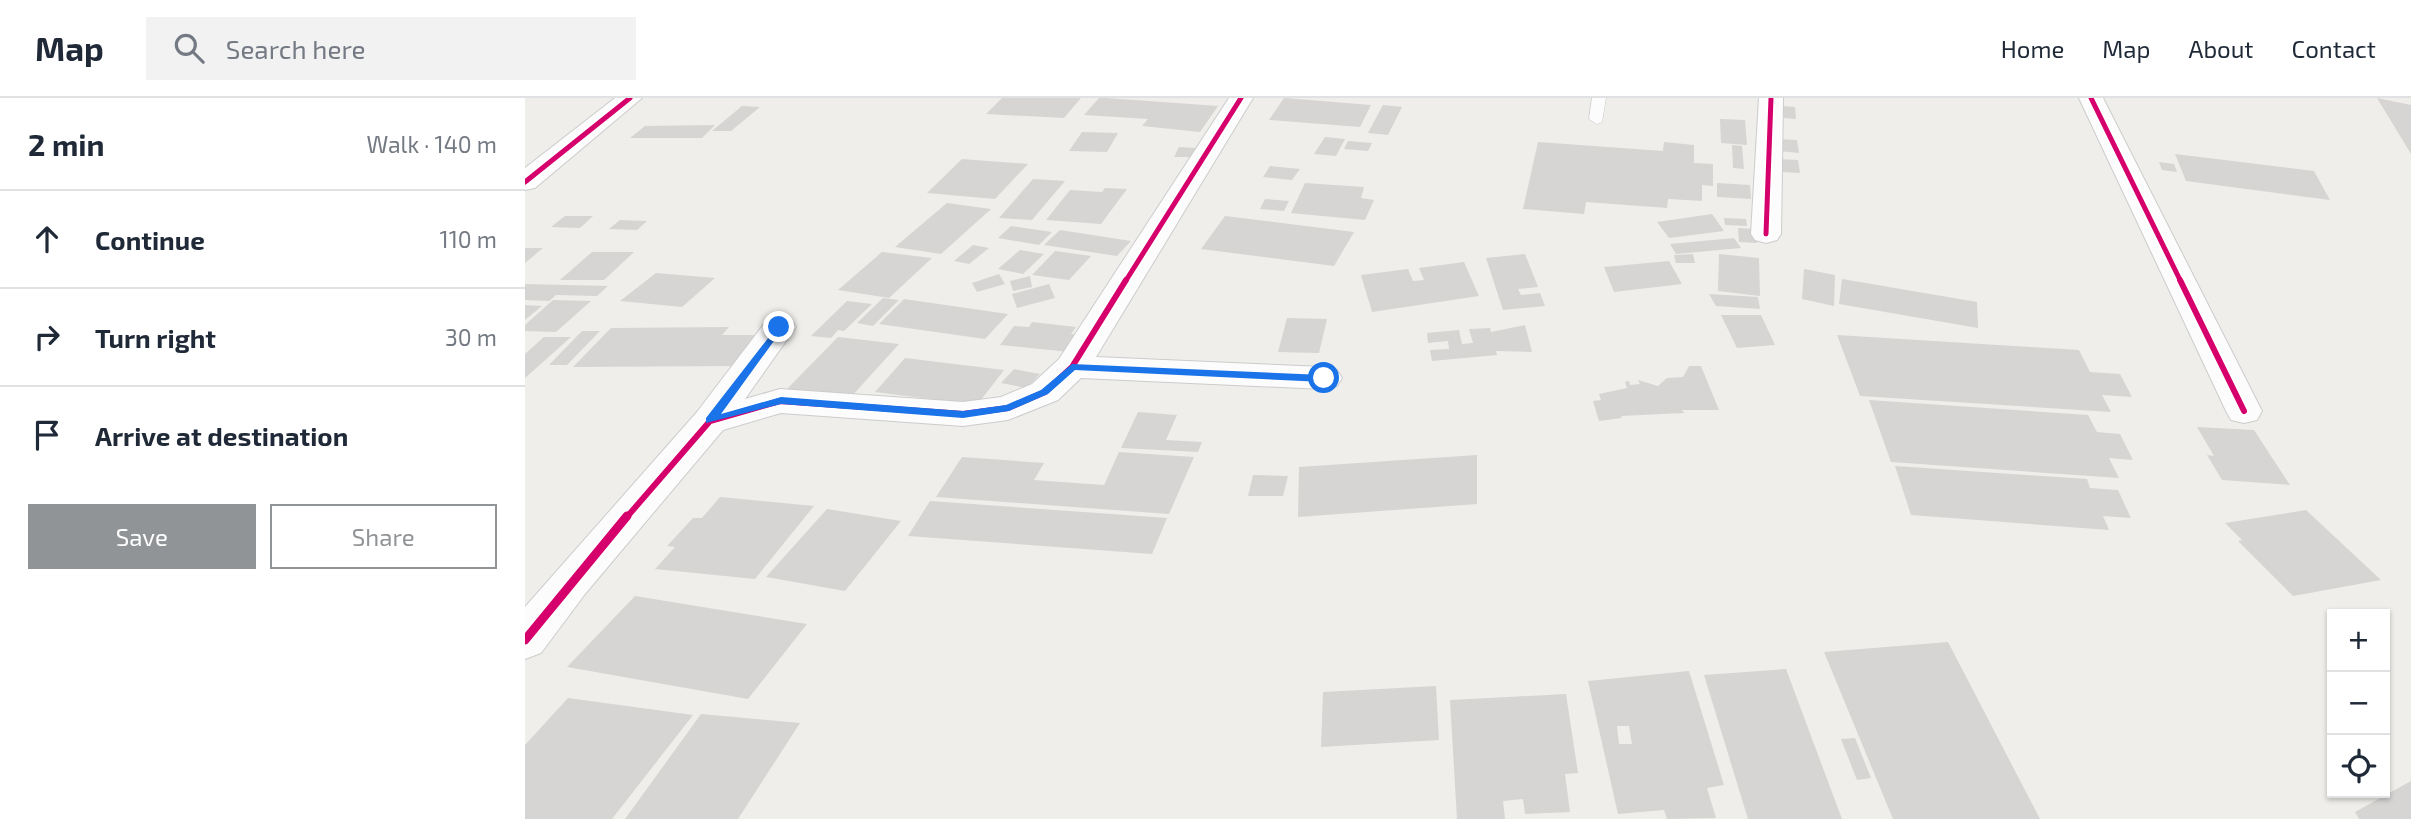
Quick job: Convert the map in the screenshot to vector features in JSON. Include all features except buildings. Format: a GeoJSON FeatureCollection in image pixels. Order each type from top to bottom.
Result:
{"type":"FeatureCollection","features":[{"type":"Feature","properties":{"kind":"street"},"geometry":{"type":"LineString","coordinates":[[532,171],[629,98]]}},
{"type":"Feature","properties":{"kind":"street"},"geometry":{"type":"LineString","coordinates":[[710,421],[781,401],[963,414],[1009,408],[1045,392],[1072,367],[1241,98]]}},
{"type":"Feature","properties":{"kind":"street"},"geometry":{"type":"LineString","coordinates":[[1766,234],[1771,98]]}},
{"type":"Feature","properties":{"kind":"street"},"geometry":{"type":"LineString","coordinates":[[2091,98],[2244,411]]}},
{"type":"Feature","properties":{"kind":"street"},"geometry":{"type":"LineString","coordinates":[[525,640],[570,582],[710,421],[779,327]]}},
{"type":"Feature","properties":{"kind":"street"},"geometry":{"type":"LineString","coordinates":[[1072,367],[1324,378]]}},
{"type":"Feature","properties":{"kind":"lane"},"geometry":{"type":"LineString","coordinates":[[1597,120],[1599,98]]}},
{"type":"Feature","properties":{"kind":"cycle path"},"geometry":{"type":"LineString","coordinates":[[525,182],[630,98]]}},
{"type":"Feature","properties":{"kind":"cycle path"},"geometry":{"type":"LineString","coordinates":[[525,640],[570,582],[710,421],[780,401],[963,414],[1008,408],[1045,392],[1072,367],[1241,98]]}},
{"type":"Feature","properties":{"kind":"cycle path"},"geometry":{"type":"LineString","coordinates":[[1766,234],[1771,98]]}},
{"type":"Feature","properties":{"kind":"cycle path"},"geometry":{"type":"LineString","coordinates":[[2091,98],[2244,411]]}},
{"type":"Feature","properties":{"kind":"route"},"geometry":{"type":"LineString","coordinates":[[779,327],[710,421],[781,401],[963,414],[1009,408],[1045,392],[1072,367],[1324,378]]}}]}
